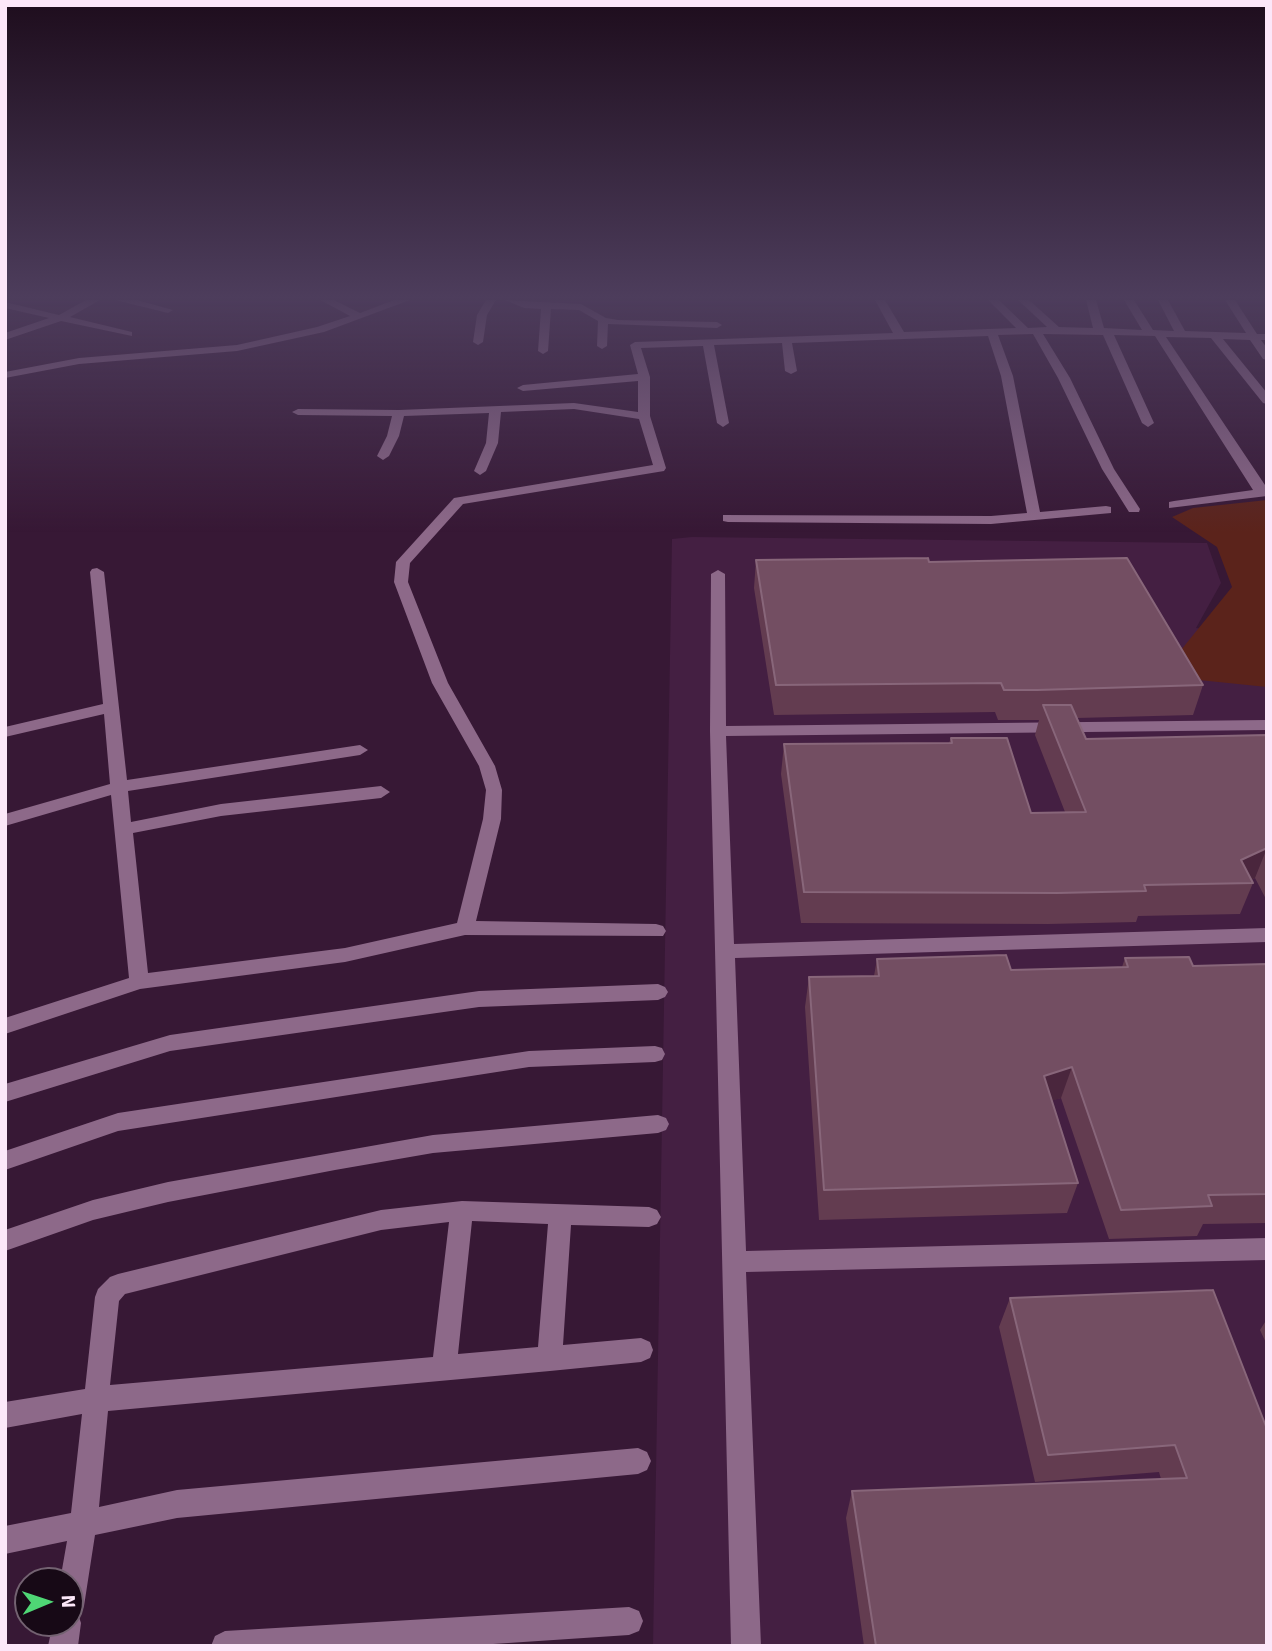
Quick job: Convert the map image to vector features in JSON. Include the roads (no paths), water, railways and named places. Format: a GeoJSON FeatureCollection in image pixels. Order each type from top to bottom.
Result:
{"type":"FeatureCollection","features":[{"type":"Feature","properties":{"kind":"street"},"geometry":{"type":"LineString","coordinates":[[523,388],[643,377]]}},
{"type":"Feature","properties":{"kind":"street"},"geometry":{"type":"LineString","coordinates":[[465,928],[492,819],[494,790],[487,766],[440,683],[401,582],[403,562],[459,501],[660,468],[645,416],[644,377]]}},
{"type":"Feature","properties":{"kind":"street"},"geometry":{"type":"LineString","coordinates":[[714,377],[723,423]]}},
{"type":"Feature","properties":{"kind":"street"},"geometry":{"type":"LineString","coordinates":[[1007,377],[1034,517]]}},
{"type":"Feature","properties":{"kind":"street"},"geometry":{"type":"LineString","coordinates":[[1063,377],[1108,468],[1134,509]]}},
{"type":"Feature","properties":{"kind":"street"},"geometry":{"type":"LineString","coordinates":[[1125,377],[1148,423]]}},
{"type":"Feature","properties":{"kind":"street"},"geometry":{"type":"LineString","coordinates":[[1174,505],[1264,492],[1184,377]]}},
{"type":"Feature","properties":{"kind":"street"},"geometry":{"type":"LineString","coordinates":[[1248,377],[1267,401]]}},
{"type":"Feature","properties":{"kind":"street"},"geometry":{"type":"LineString","coordinates":[[298,412],[399,413],[574,405],[645,416]]}},
{"type":"Feature","properties":{"kind":"street"},"geometry":{"type":"LineString","coordinates":[[480,471],[492,443],[495,410]]}},
{"type":"Feature","properties":{"kind":"street"},"geometry":{"type":"LineString","coordinates":[[383,456],[393,436],[399,413]]}},
{"type":"Feature","properties":{"kind":"street"},"geometry":{"type":"LineString","coordinates":[[728,518],[991,520],[1106,510]]}},
{"type":"Feature","properties":{"kind":"street"},"geometry":{"type":"LineString","coordinates":[[97,572],[139,982]]}},
{"type":"Feature","properties":{"kind":"street"},"geometry":{"type":"LineString","coordinates":[[718,574],[718,731],[746,1646]]}},
{"type":"Feature","properties":{"kind":"street"},"geometry":{"type":"LineString","coordinates":[[5,732],[112,707]]}},
{"type":"Feature","properties":{"kind":"street"},"geometry":{"type":"LineString","coordinates":[[718,731],[1267,725]]}},
{"type":"Feature","properties":{"kind":"street"},"geometry":{"type":"LineString","coordinates":[[5,820],[120,786],[360,750]]}},
{"type":"Feature","properties":{"kind":"street"},"geometry":{"type":"LineString","coordinates":[[124,829],[221,810],[381,792]]}},
{"type":"Feature","properties":{"kind":"street"},"geometry":{"type":"LineString","coordinates":[[5,1026],[139,982],[345,955],[465,928],[656,931]]}},
{"type":"Feature","properties":{"kind":"street"},"geometry":{"type":"LineString","coordinates":[[725,951],[1267,935]]}},
{"type":"Feature","properties":{"kind":"street"},"geometry":{"type":"LineString","coordinates":[[5,1093],[170,1042],[324,1023],[479,999],[658,992]]}},
{"type":"Feature","properties":{"kind":"street"},"geometry":{"type":"LineString","coordinates":[[5,1161],[118,1122],[528,1059],[655,1054]]}},
{"type":"Feature","properties":{"kind":"street"},"geometry":{"type":"LineString","coordinates":[[5,1241],[93,1210],[169,1192],[335,1161],[433,1144],[658,1124]]}},
{"type":"Feature","properties":{"kind":"street"},"geometry":{"type":"LineString","coordinates":[[444,1369],[462,1211]]}},
{"type":"Feature","properties":{"kind":"street"},"geometry":{"type":"LineString","coordinates":[[76,1567],[98,1399],[107,1297],[118,1285],[381,1220],[462,1211],[649,1217]]}},
{"type":"Feature","properties":{"kind":"street"},"geometry":{"type":"LineString","coordinates":[[550,1359],[560,1214]]}},
{"type":"Feature","properties":{"kind":"street"},"geometry":{"type":"LineString","coordinates":[[734,1262],[1267,1249]]}},
{"type":"Feature","properties":{"kind":"street"},"geometry":{"type":"LineString","coordinates":[[5,1415],[98,1399],[641,1350]]}},
{"type":"Feature","properties":{"kind":"street"},"geometry":{"type":"LineString","coordinates":[[5,1540],[177,1504],[638,1461]]}},
{"type":"Feature","properties":{"kind":"street"},"geometry":{"type":"LineString","coordinates":[[225,1646],[629,1621]]}}]}
